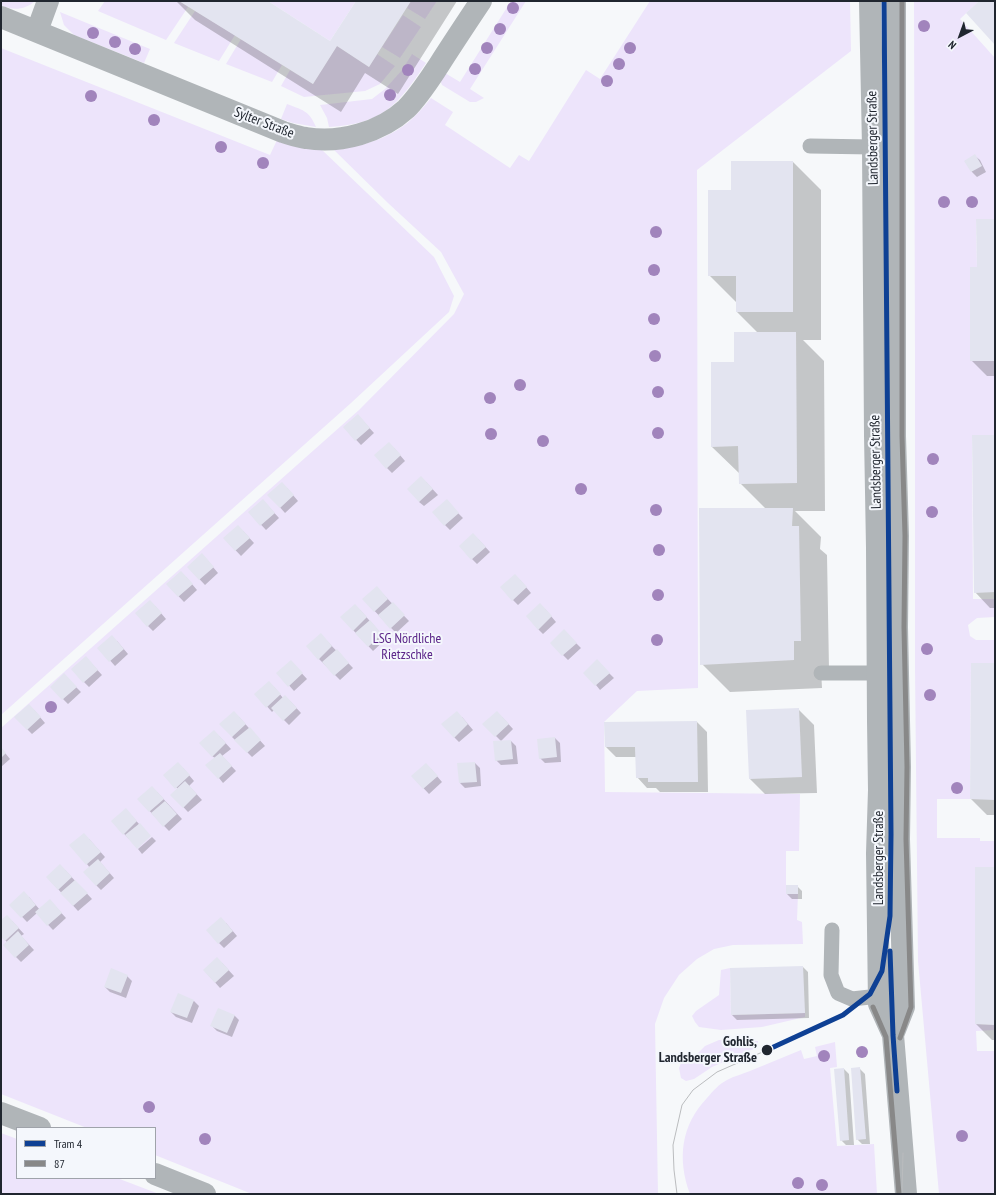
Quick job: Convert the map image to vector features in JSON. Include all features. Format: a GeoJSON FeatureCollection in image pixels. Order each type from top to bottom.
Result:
{"type":"FeatureCollection","features":[{"type":"Feature","properties":{"kind":"street"},"geometry":{"type":"LineString","coordinates":[[36,31],[48,1]]}},
{"type":"Feature","properties":{"kind":"street","name":"Sylter Straße"},"geometry":{"type":"LineString","coordinates":[[1,17],[283,132],[306,138],[324,139],[345,138],[365,133],[386,123],[406,109],[427,83],[481,1]]}},
{"type":"Feature","properties":{"kind":"street","name":"Landsberger Straße"},"geometry":{"type":"LineString","coordinates":[[870,1],[873,148],[878,673],[879,1004],[893,1035]]}},
{"type":"Feature","properties":{"kind":"street","name":"Landsberger Straße"},"geometry":{"type":"LineString","coordinates":[[893,1035],[904,1007],[899,839],[900,767],[897,627],[898,536],[895,436],[895,1]]}},
{"type":"Feature","properties":{"kind":"street"},"geometry":{"type":"LineString","coordinates":[[893,1035],[906,1194]]}},
{"type":"Feature","properties":{"kind":"street"},"geometry":{"type":"LineString","coordinates":[[1,1113],[37,1127]]}},
{"type":"Feature","properties":{"kind":"street"},"geometry":{"type":"LineString","coordinates":[[156,1174],[205,1194]]}},
{"type":"Feature","properties":{"kind":"lane"},"geometry":{"type":"LineString","coordinates":[[810,146],[873,148]]}},
{"type":"Feature","properties":{"kind":"lane"},"geometry":{"type":"LineString","coordinates":[[821,673],[878,673]]}},
{"type":"Feature","properties":{"kind":"lane"},"geometry":{"type":"LineString","coordinates":[[832,930],[831,975],[838,993],[852,999],[879,996]]}},
{"type":"Feature","properties":{"kind":"green space"},"geometry":{"type":"Polygon","coordinates":[[[1,1],[35,1],[23,8],[14,9],[1,5],[1,1]]]}},
{"type":"Feature","properties":{"kind":"green space"},"geometry":{"type":"Polygon","coordinates":[[[105,1],[179,1],[188,7],[166,40],[98,11],[105,1]]]}},
{"type":"Feature","properties":{"kind":"green space"},"geometry":{"type":"Polygon","coordinates":[[[268,1],[356,1],[330,41],[268,1]]]}},
{"type":"Feature","properties":{"kind":"green space"},"geometry":{"type":"Polygon","coordinates":[[[411,1],[437,1],[425,19],[407,8],[411,1]]]}},
{"type":"Feature","properties":{"kind":"green space"},"geometry":{"type":"Polygon","coordinates":[[[511,1],[526,1],[470,89],[484,98],[476,102],[470,102],[442,85],[440,80],[445,73],[460,82],[511,1]]]}},
{"type":"Feature","properties":{"kind":"green space","name":"LSG Nördliche Rietzschke"},"geometry":{"type":"Polygon","coordinates":[[[650,1],[850,1],[851,51],[697,170],[698,688],[637,691],[604,722],[605,792],[800,794],[799,851],[786,851],[786,894],[798,894],[797,920],[802,922],[803,944],[733,945],[714,949],[697,959],[679,975],[664,998],[655,1024],[658,1194],[252,1194],[156,1155],[156,1127],[84,1127],[1,1094],[1,728],[359,410],[454,314],[464,294],[441,252],[333,149],[355,146],[387,136],[406,124],[431,98],[453,112],[445,125],[510,168],[519,155],[529,161],[586,70],[600,79],[650,1]]]}},
{"type":"Feature","properties":{"kind":"green space"},"geometry":{"type":"Polygon","coordinates":[[[914,1],[979,1],[960,19],[995,58],[995,219],[976,220],[977,267],[970,268],[970,360],[995,361],[995,435],[972,435],[973,599],[995,599],[995,617],[977,618],[968,625],[970,636],[976,640],[995,640],[995,663],[971,663],[970,799],[937,799],[937,838],[980,838],[980,841],[995,841],[995,867],[975,867],[975,1024],[995,1025],[995,1030],[976,1031],[977,1051],[995,1051],[995,1194],[939,1194],[918,961],[915,669],[914,1]]]}},
{"type":"Feature","properties":{"kind":"green space"},"geometry":{"type":"Polygon","coordinates":[[[195,11],[235,35],[219,61],[174,43],[195,11]]]}},
{"type":"Feature","properties":{"kind":"green space"},"geometry":{"type":"Polygon","coordinates":[[[60,12],[150,49],[144,63],[74,35],[64,25],[60,12]]]}},
{"type":"Feature","properties":{"kind":"green space"},"geometry":{"type":"Polygon","coordinates":[[[403,15],[421,27],[400,58],[382,47],[403,15]]]}},
{"type":"Feature","properties":{"kind":"green space"},"geometry":{"type":"Polygon","coordinates":[[[241,39],[282,65],[272,82],[226,64],[241,39]]]}},
{"type":"Feature","properties":{"kind":"green space"},"geometry":{"type":"Polygon","coordinates":[[[337,46],[369,67],[377,54],[395,66],[380,84],[365,91],[304,97],[281,86],[290,70],[313,84],[337,46]]]}},
{"type":"Feature","properties":{"kind":"green space"},"geometry":{"type":"Polygon","coordinates":[[[1,48],[270,155],[277,140],[321,149],[434,257],[454,296],[449,312],[351,403],[1,715],[1,48]]]}},
{"type":"Feature","properties":{"kind":"green space"},"geometry":{"type":"Polygon","coordinates":[[[412,54],[426,63],[407,90],[387,110],[376,117],[363,122],[329,127],[327,118],[320,105],[372,99],[385,89],[402,70],[412,54]]]}},
{"type":"Feature","properties":{"kind":"green space"},"geometry":{"type":"Polygon","coordinates":[[[287,104],[301,109],[308,114],[316,127],[293,123],[281,119],[287,104]]]}},
{"type":"Feature","properties":{"kind":"green space"},"geometry":{"type":"Polygon","coordinates":[[[730,968],[731,1015],[805,1013],[805,1017],[762,1027],[721,1030],[699,1027],[692,1016],[696,1011],[719,995],[721,970],[730,968]]]}},
{"type":"Feature","properties":{"kind":"green space"},"geometry":{"type":"Polygon","coordinates":[[[719,1040],[758,1041],[758,1047],[712,1067],[694,1079],[686,1081],[681,1078],[679,1068],[682,1061],[693,1058],[705,1046],[719,1040]]]}},
{"type":"Feature","properties":{"kind":"green space"},"geometry":{"type":"Polygon","coordinates":[[[835,1042],[837,1067],[830,1068],[837,1146],[874,1144],[877,1194],[690,1194],[684,1168],[684,1143],[687,1131],[698,1108],[714,1090],[730,1079],[801,1050],[804,1059],[817,1056],[815,1047],[835,1042]]]}},
{"type":"Feature","properties":{"kind":"green space"},"geometry":{"type":"Polygon","coordinates":[[[1,1133],[16,1139],[16,1179],[120,1179],[159,1194],[1,1194],[1,1133]]]}},
{"type":"Feature","properties":{"kind":"building"},"geometry":{"type":"Polygon","coordinates":[[[179,1],[268,1],[330,41],[356,1],[411,1],[369,67],[337,46],[313,84],[179,1]]]}},
{"type":"Feature","properties":{"kind":"building"},"geometry":{"type":"Polygon","coordinates":[[[979,1],[995,1],[995,45],[966,13],[979,1]]]}},
{"type":"Feature","properties":{"kind":"building"},"geometry":{"type":"Polygon","coordinates":[[[975,154],[982,166],[971,172],[964,161],[975,154]]]}},
{"type":"Feature","properties":{"kind":"building"},"geometry":{"type":"Polygon","coordinates":[[[731,161],[793,161],[793,312],[736,312],[736,276],[708,276],[708,190],[731,190],[731,161]]]}},
{"type":"Feature","properties":{"kind":"building"},"geometry":{"type":"Polygon","coordinates":[[[976,219],[995,219],[995,361],[970,361],[970,267],[977,267],[976,219]]]}},
{"type":"Feature","properties":{"kind":"building"},"geometry":{"type":"Polygon","coordinates":[[[734,332],[796,332],[797,483],[739,484],[738,446],[711,447],[711,362],[734,362],[734,332]]]}},
{"type":"Feature","properties":{"kind":"building"},"geometry":{"type":"Polygon","coordinates":[[[358,414],[370,428],[355,441],[343,427],[358,414]]]}},
{"type":"Feature","properties":{"kind":"building"},"geometry":{"type":"Polygon","coordinates":[[[972,435],[995,435],[995,592],[974,593],[972,435]]]}},
{"type":"Feature","properties":{"kind":"building"},"geometry":{"type":"Polygon","coordinates":[[[389,442],[401,455],[386,469],[374,455],[389,442]]]}},
{"type":"Feature","properties":{"kind":"building"},"geometry":{"type":"Polygon","coordinates":[[[421,476],[433,489],[419,502],[407,489],[421,476]]]}},
{"type":"Feature","properties":{"kind":"building"},"geometry":{"type":"Polygon","coordinates":[[[282,482],[294,495],[280,508],[267,495],[282,482]]]}},
{"type":"Feature","properties":{"kind":"building"},"geometry":{"type":"Polygon","coordinates":[[[263,499],[275,513],[260,526],[248,512],[263,499]]]}},
{"type":"Feature","properties":{"kind":"building"},"geometry":{"type":"Polygon","coordinates":[[[447,499],[459,513],[444,526],[432,512],[447,499]]]}},
{"type":"Feature","properties":{"kind":"building"},"geometry":{"type":"Polygon","coordinates":[[[699,508],[793,508],[792,526],[799,526],[801,641],[794,641],[794,660],[700,665],[699,508]]]}},
{"type":"Feature","properties":{"kind":"building"},"geometry":{"type":"Polygon","coordinates":[[[238,525],[250,538],[235,551],[223,538],[238,525]]]}},
{"type":"Feature","properties":{"kind":"building"},"geometry":{"type":"Polygon","coordinates":[[[473,533],[486,547],[471,560],[459,546],[473,533]]]}},
{"type":"Feature","properties":{"kind":"building"},"geometry":{"type":"Polygon","coordinates":[[[202,553],[214,567],[199,580],[187,567],[202,553]]]}},
{"type":"Feature","properties":{"kind":"building"},"geometry":{"type":"Polygon","coordinates":[[[181,571],[193,584],[178,597],[166,584],[181,571]]]}},
{"type":"Feature","properties":{"kind":"building"},"geometry":{"type":"Polygon","coordinates":[[[515,574],[527,587],[512,601],[500,587],[515,574]]]}},
{"type":"Feature","properties":{"kind":"building"},"geometry":{"type":"Polygon","coordinates":[[[377,586],[388,599],[374,612],[362,599],[377,586]]]}},
{"type":"Feature","properties":{"kind":"building"},"geometry":{"type":"Polygon","coordinates":[[[150,600],[162,613],[147,627],[135,613],[150,600]]]}},
{"type":"Feature","properties":{"kind":"building"},"geometry":{"type":"Polygon","coordinates":[[[393,602],[405,615],[390,629],[378,615],[393,602]]]}},
{"type":"Feature","properties":{"kind":"building"},"geometry":{"type":"Polygon","coordinates":[[[540,603],[552,616],[538,630],[526,616],[540,603]]]}},
{"type":"Feature","properties":{"kind":"building"},"geometry":{"type":"Polygon","coordinates":[[[355,604],[367,617],[353,631],[340,617],[355,604]]]}},
{"type":"Feature","properties":{"kind":"building"},"geometry":{"type":"Polygon","coordinates":[[[370,620],[382,634],[368,647],[355,633],[370,620]]]}},
{"type":"Feature","properties":{"kind":"building"},"geometry":{"type":"Polygon","coordinates":[[[564,629],[577,643],[562,656],[550,643],[564,629]]]}},
{"type":"Feature","properties":{"kind":"building"},"geometry":{"type":"Polygon","coordinates":[[[321,633],[332,646],[318,660],[306,646],[321,633]]]}},
{"type":"Feature","properties":{"kind":"building"},"geometry":{"type":"Polygon","coordinates":[[[112,635],[124,649],[109,662],[97,648],[112,635]]]}},
{"type":"Feature","properties":{"kind":"building"},"geometry":{"type":"Polygon","coordinates":[[[337,649],[349,663],[334,676],[322,662],[337,649]]]}},
{"type":"Feature","properties":{"kind":"building"},"geometry":{"type":"Polygon","coordinates":[[[86,656],[98,670],[83,683],[71,669],[86,656]]]}},
{"type":"Feature","properties":{"kind":"building"},"geometry":{"type":"Polygon","coordinates":[[[597,659],[610,673],[595,686],[583,673],[597,659]]]}},
{"type":"Feature","properties":{"kind":"building"},"geometry":{"type":"Polygon","coordinates":[[[291,660],[303,673],[288,687],[276,673],[291,660]]]}},
{"type":"Feature","properties":{"kind":"building"},"geometry":{"type":"Polygon","coordinates":[[[971,663],[995,663],[995,800],[970,799],[971,663]]]}},
{"type":"Feature","properties":{"kind":"building"},"geometry":{"type":"Polygon","coordinates":[[[64,673],[77,687],[62,700],[50,687],[64,673]]]}},
{"type":"Feature","properties":{"kind":"building"},"geometry":{"type":"Polygon","coordinates":[[[269,681],[281,694],[266,708],[254,694],[269,681]]]}},
{"type":"Feature","properties":{"kind":"building"},"geometry":{"type":"Polygon","coordinates":[[[285,695],[297,708],[283,721],[271,708],[285,695]]]}},
{"type":"Feature","properties":{"kind":"building"},"geometry":{"type":"Polygon","coordinates":[[[29,704],[41,717],[27,730],[14,717],[29,704]]]}},
{"type":"Feature","properties":{"kind":"building"},"geometry":{"type":"Polygon","coordinates":[[[799,708],[802,777],[749,779],[746,710],[799,708]]]}},
{"type":"Feature","properties":{"kind":"building"},"geometry":{"type":"Polygon","coordinates":[[[234,711],[246,724],[232,737],[219,724],[234,711]]]}},
{"type":"Feature","properties":{"kind":"building"},"geometry":{"type":"Polygon","coordinates":[[[457,711],[468,724],[454,738],[441,724],[457,711]]]}},
{"type":"Feature","properties":{"kind":"building"},"geometry":{"type":"Polygon","coordinates":[[[497,711],[509,724],[495,737],[482,724],[497,711]]]}},
{"type":"Feature","properties":{"kind":"building"},"geometry":{"type":"Polygon","coordinates":[[[697,721],[698,782],[648,782],[648,778],[636,778],[635,747],[605,747],[604,722],[697,721]]]}},
{"type":"Feature","properties":{"kind":"building"},"geometry":{"type":"Polygon","coordinates":[[[250,727],[261,740],[247,753],[234,740],[250,727]]]}},
{"type":"Feature","properties":{"kind":"building"},"geometry":{"type":"Polygon","coordinates":[[[214,730],[226,743],[212,757],[199,743],[214,730]]]}},
{"type":"Feature","properties":{"kind":"building"},"geometry":{"type":"Polygon","coordinates":[[[555,737],[557,757],[539,759],[537,739],[555,737]]]}},
{"type":"Feature","properties":{"kind":"building"},"geometry":{"type":"Polygon","coordinates":[[[511,740],[513,759],[495,761],[493,741],[511,740]]]}},
{"type":"Feature","properties":{"kind":"building"},"geometry":{"type":"Polygon","coordinates":[[[1,747],[6,753],[1,758],[1,747]]]}},
{"type":"Feature","properties":{"kind":"building"},"geometry":{"type":"Polygon","coordinates":[[[220,753],[232,766],[218,779],[205,765],[220,753]]]}},
{"type":"Feature","properties":{"kind":"building"},"geometry":{"type":"Polygon","coordinates":[[[178,762],[190,775],[175,789],[163,775],[178,762]]]}},
{"type":"Feature","properties":{"kind":"building"},"geometry":{"type":"Polygon","coordinates":[[[475,762],[477,782],[459,783],[457,763],[475,762]]]}},
{"type":"Feature","properties":{"kind":"building"},"geometry":{"type":"Polygon","coordinates":[[[426,763],[438,776],[423,789],[411,776],[426,763]]]}},
{"type":"Feature","properties":{"kind":"building"},"geometry":{"type":"Polygon","coordinates":[[[185,781],[197,794],[183,808],[170,795],[185,781]]]}},
{"type":"Feature","properties":{"kind":"building"},"geometry":{"type":"Polygon","coordinates":[[[152,786],[164,799],[149,812],[137,799],[152,786]]]}},
{"type":"Feature","properties":{"kind":"building"},"geometry":{"type":"Polygon","coordinates":[[[165,801],[177,814],[163,827],[151,813],[165,801]]]}},
{"type":"Feature","properties":{"kind":"building"},"geometry":{"type":"Polygon","coordinates":[[[126,808],[137,821],[123,835],[111,821],[126,808]]]}},
{"type":"Feature","properties":{"kind":"building"},"geometry":{"type":"Polygon","coordinates":[[[140,823],[151,836],[137,849],[125,835],[140,823]]]}},
{"type":"Feature","properties":{"kind":"building"},"geometry":{"type":"Polygon","coordinates":[[[84,833],[101,852],[86,865],[69,845],[84,833]]]}},
{"type":"Feature","properties":{"kind":"building"},"geometry":{"type":"Polygon","coordinates":[[[98,859],[110,873],[96,886],[83,872],[98,859]]]}},
{"type":"Feature","properties":{"kind":"building"},"geometry":{"type":"Polygon","coordinates":[[[60,864],[72,877],[58,890],[46,877],[60,864]]]}},
{"type":"Feature","properties":{"kind":"building"},"geometry":{"type":"Polygon","coordinates":[[[975,867],[995,867],[995,1025],[975,1024],[975,867]]]}},
{"type":"Feature","properties":{"kind":"building"},"geometry":{"type":"Polygon","coordinates":[[[75,880],[88,893],[73,906],[60,893],[75,880]]]}},
{"type":"Feature","properties":{"kind":"building"},"geometry":{"type":"Polygon","coordinates":[[[786,885],[798,885],[798,894],[786,894],[786,885]]]}},
{"type":"Feature","properties":{"kind":"building"},"geometry":{"type":"Polygon","coordinates":[[[24,891],[36,905],[21,918],[9,905],[24,891]]]}},
{"type":"Feature","properties":{"kind":"building"},"geometry":{"type":"Polygon","coordinates":[[[50,899],[62,913],[47,926],[35,912],[50,899]]]}},
{"type":"Feature","properties":{"kind":"building"},"geometry":{"type":"Polygon","coordinates":[[[7,915],[19,928],[5,941],[1,937],[1,920],[7,915]]]}},
{"type":"Feature","properties":{"kind":"building"},"geometry":{"type":"Polygon","coordinates":[[[221,917],[233,931],[218,944],[206,930],[221,917]]]}},
{"type":"Feature","properties":{"kind":"building"},"geometry":{"type":"Polygon","coordinates":[[[18,931],[29,945],[15,958],[3,945],[18,931]]]}},
{"type":"Feature","properties":{"kind":"building"},"geometry":{"type":"Polygon","coordinates":[[[217,957],[229,970],[215,983],[203,970],[217,957]]]}},
{"type":"Feature","properties":{"kind":"building"},"geometry":{"type":"Polygon","coordinates":[[[803,966],[805,1013],[731,1015],[730,968],[803,966]]]}},
{"type":"Feature","properties":{"kind":"building"},"geometry":{"type":"Polygon","coordinates":[[[111,968],[128,975],[121,993],[104,987],[111,968]]]}},
{"type":"Feature","properties":{"kind":"building"},"geometry":{"type":"Polygon","coordinates":[[[178,993],[194,1000],[187,1018],[170,1012],[178,993]]]}},
{"type":"Feature","properties":{"kind":"building"},"geometry":{"type":"Polygon","coordinates":[[[218,1008],[235,1015],[227,1033],[210,1026],[218,1008]]]}},
{"type":"Feature","properties":{"kind":"building"},"geometry":{"type":"Polygon","coordinates":[[[860,1067],[866,1139],[856,1140],[851,1068],[860,1067]]]}},
{"type":"Feature","properties":{"kind":"building"},"geometry":{"type":"Polygon","coordinates":[[[844,1068],[849,1140],[840,1141],[834,1069],[844,1068]]]}},
{"type":"Feature","properties":{"kind":"tram line","name":"4"},"geometry":{"type":"LineString","coordinates":[[767,1050],[843,1015],[870,994],[882,971],[890,916],[891,834],[884,1]]}},
{"type":"Feature","properties":{"kind":"tram line","name":"4"},"geometry":{"type":"LineString","coordinates":[[890,951],[897,1091]]}},
{"type":"Feature","properties":{"kind":"tram line"},"geometry":{"type":"LineString","coordinates":[[677,1194],[673,1145],[682,1105],[693,1090],[717,1072],[767,1050]]}},
{"type":"Feature","properties":{"kind":"tram line"},"geometry":{"type":"LineString","coordinates":[[902,1194],[903,1153]]}},
{"type":"Feature","properties":{"kind":"transit line","name":"87"},"geometry":{"type":"LineString","coordinates":[[900,1038],[911,1007],[906,839],[907,767],[904,627],[905,536],[902,436],[902,1]]}},
{"type":"Feature","properties":{"kind":"transit line","name":"87"},"geometry":{"type":"LineString","coordinates":[[873,1007],[886,1037],[899,1194]]}},
{"type":"Feature","properties":{"kind":"place","name":"Gohlis, Landsberger Straße"},"geometry":{"type":"Point","coordinates":[767,1050]}}]}
